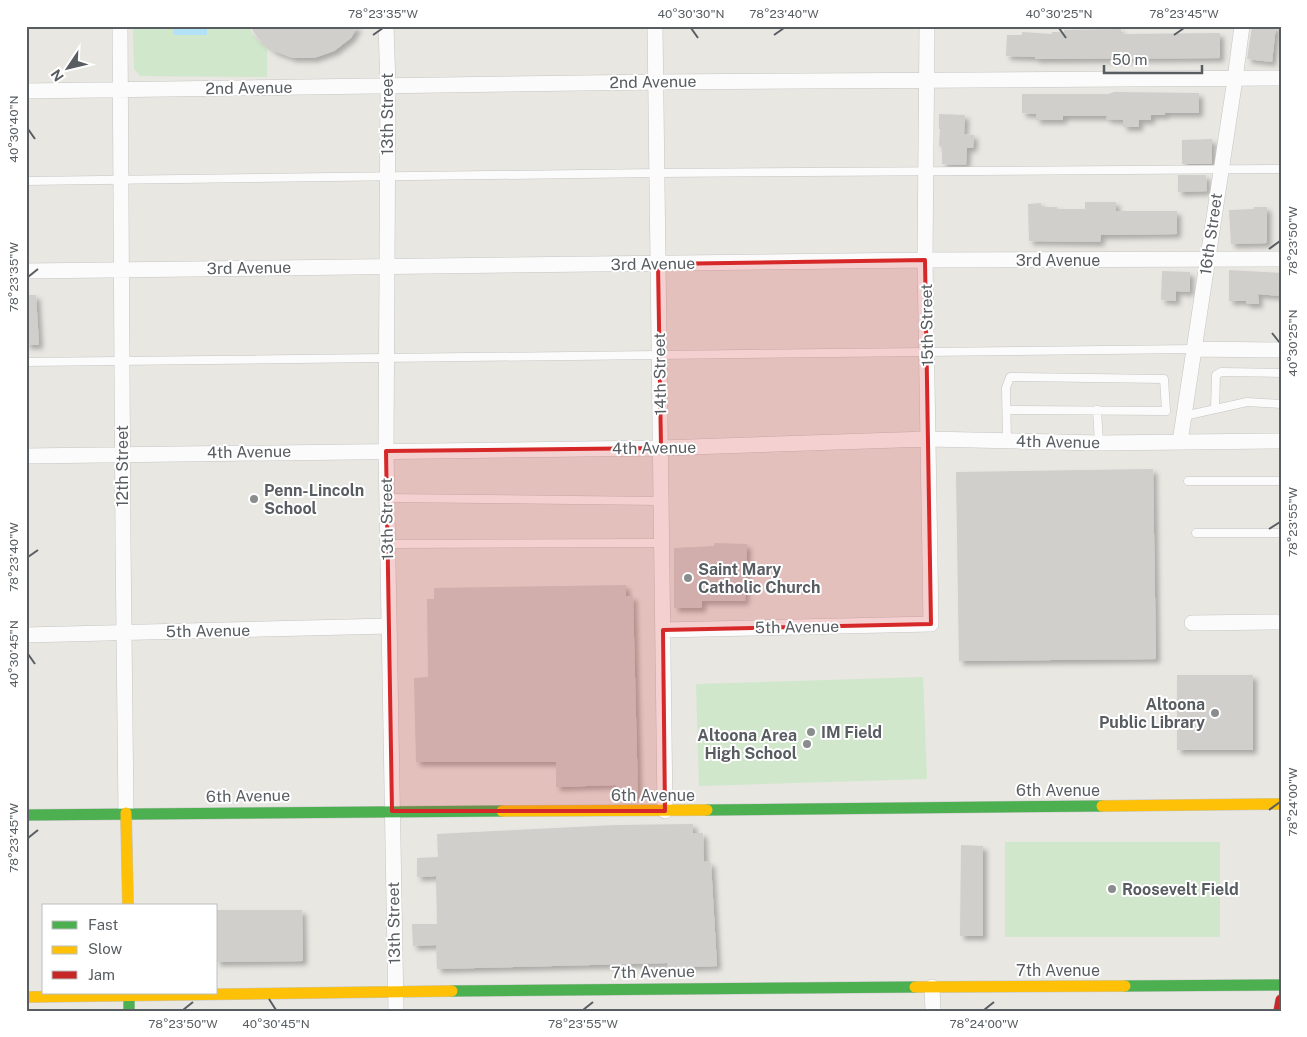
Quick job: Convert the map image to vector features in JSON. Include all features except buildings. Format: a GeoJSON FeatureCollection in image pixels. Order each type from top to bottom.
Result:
{"type":"FeatureCollection","features":[{"type":"Feature","properties":{"kind":"main road","name":"6th Avenue"},"geometry":{"type":"LineString","coordinates":[[26,815],[392,811],[665,811],[952,806],[1281,804]]}},
{"type":"Feature","properties":{"kind":"main road","name":"12th Street"},"geometry":{"type":"LineString","coordinates":[[126,813],[128,904]]}},
{"type":"Feature","properties":{"kind":"main road","name":"7th Avenue"},"geometry":{"type":"LineString","coordinates":[[26,996],[668,988],[1281,985]]}},
{"type":"Feature","properties":{"kind":"main road"},"geometry":{"type":"LineString","coordinates":[[129,995],[129,1011]]}},
{"type":"Feature","properties":{"kind":"main road"},"geometry":{"type":"LineString","coordinates":[[1279,1011],[1281,1000]]}},
{"type":"Feature","properties":{"kind":"street","name":"12th Street"},"geometry":{"type":"LineString","coordinates":[[120,26],[126,813]]}},
{"type":"Feature","properties":{"kind":"street","name":"13th Street"},"geometry":{"type":"LineString","coordinates":[[386,26],[388,86],[386,451],[396,1011]]}},
{"type":"Feature","properties":{"kind":"street","name":"14th Street"},"geometry":{"type":"LineString","coordinates":[[656,26],[665,811]]}},
{"type":"Feature","properties":{"kind":"street","name":"15th Street"},"geometry":{"type":"LineString","coordinates":[[927,26],[926,260],[930,624]]}},
{"type":"Feature","properties":{"kind":"street","name":"16th Street"},"geometry":{"type":"LineString","coordinates":[[1180,442],[1242,26]]}},
{"type":"Feature","properties":{"kind":"street","name":"2nd Avenue"},"geometry":{"type":"LineString","coordinates":[[26,91],[656,82],[1281,78]]}},
{"type":"Feature","properties":{"kind":"street","name":"3rd Avenue"},"geometry":{"type":"LineString","coordinates":[[26,271],[926,260],[1281,259]]}},
{"type":"Feature","properties":{"kind":"street"},"geometry":{"type":"LineString","coordinates":[[1194,349],[1281,350]]}},
{"type":"Feature","properties":{"kind":"street","name":"4th Avenue"},"geometry":{"type":"LineString","coordinates":[[26,456],[661,448],[928,440],[1099,444],[1281,441]]}},
{"type":"Feature","properties":{"kind":"street"},"geometry":{"type":"LineString","coordinates":[[1192,623],[1281,622]]}},
{"type":"Feature","properties":{"kind":"street","name":"5th Avenue"},"geometry":{"type":"LineString","coordinates":[[663,630],[930,624]]}},
{"type":"Feature","properties":{"kind":"street","name":"5th Avenue"},"geometry":{"type":"LineString","coordinates":[[26,635],[389,626]]}},
{"type":"Feature","properties":{"kind":"street"},"geometry":{"type":"LineString","coordinates":[[932,987],[933,1011]]}},
{"type":"Feature","properties":{"kind":"lane"},"geometry":{"type":"LineString","coordinates":[[26,180],[1281,169]]}},
{"type":"Feature","properties":{"kind":"lane"},"geometry":{"type":"LineString","coordinates":[[26,362],[1194,349]]}},
{"type":"Feature","properties":{"kind":"lane"},"geometry":{"type":"LineString","coordinates":[[1215,409],[1216,376],[1221,372],[1281,373]]}},
{"type":"Feature","properties":{"kind":"lane"},"geometry":{"type":"LineString","coordinates":[[1007,441],[1008,410],[1006,388],[1010,377],[1164,379],[1166,411],[1008,410]]}},
{"type":"Feature","properties":{"kind":"lane"},"geometry":{"type":"LineString","coordinates":[[1184,416],[1247,402],[1281,404]]}},
{"type":"Feature","properties":{"kind":"lane"},"geometry":{"type":"LineString","coordinates":[[1097,410],[1099,444]]}},
{"type":"Feature","properties":{"kind":"lane"},"geometry":{"type":"LineString","coordinates":[[1188,481],[1281,481]]}},
{"type":"Feature","properties":{"kind":"lane"},"geometry":{"type":"LineString","coordinates":[[387,498],[661,501]]}},
{"type":"Feature","properties":{"kind":"lane"},"geometry":{"type":"LineString","coordinates":[[1196,533],[1281,533]]}},
{"type":"Feature","properties":{"kind":"lane"},"geometry":{"type":"LineString","coordinates":[[388,544],[662,543]]}},
{"type":"Feature","properties":{"kind":"highlighted area"},"geometry":{"type":"Polygon","coordinates":[[[925,260],[931,624],[663,630],[665,811],[392,811],[386,451],[661,448],[658,264],[925,260]]]}},
{"type":"Feature","properties":{"kind":"green space"},"geometry":{"type":"Polygon","coordinates":[[[133,26],[249,26],[252,34],[267,49],[267,77],[140,76],[134,69],[133,26]]]}},
{"type":"Feature","properties":{"kind":"green space","name":"IM Field"},"geometry":{"type":"Polygon","coordinates":[[[923,677],[927,779],[699,786],[696,684],[923,677]]]}},
{"type":"Feature","properties":{"kind":"green space","name":"Roosevelt Field"},"geometry":{"type":"Polygon","coordinates":[[[1005,842],[1220,842],[1220,937],[1005,937],[1005,842]]]}},
{"type":"Feature","properties":{"kind":"water"},"geometry":{"type":"Polygon","coordinates":[[[173,26],[207,26],[207,35],[174,35],[173,26]]]}},
{"type":"Feature","properties":{"kind":"traffic: fast"},"geometry":{"type":"LineString","coordinates":[[707,810],[1102,806]]}},
{"type":"Feature","properties":{"kind":"traffic: fast"},"geometry":{"type":"LineString","coordinates":[[26,815],[502,811]]}},
{"type":"Feature","properties":{"kind":"traffic: fast"},"geometry":{"type":"LineString","coordinates":[[1125,986],[1281,985]]}},
{"type":"Feature","properties":{"kind":"traffic: fast"},"geometry":{"type":"LineString","coordinates":[[452,991],[915,987]]}},
{"type":"Feature","properties":{"kind":"traffic: fast"},"geometry":{"type":"LineString","coordinates":[[129,994],[129,1011]]}},
{"type":"Feature","properties":{"kind":"traffic: slow"},"geometry":{"type":"LineString","coordinates":[[1102,806],[1281,804]]}},
{"type":"Feature","properties":{"kind":"traffic: slow"},"geometry":{"type":"LineString","coordinates":[[502,811],[707,810]]}},
{"type":"Feature","properties":{"kind":"traffic: slow"},"geometry":{"type":"LineString","coordinates":[[126,813],[128,904]]}},
{"type":"Feature","properties":{"kind":"traffic: slow"},"geometry":{"type":"LineString","coordinates":[[915,987],[1125,986]]}},
{"type":"Feature","properties":{"kind":"traffic: slow"},"geometry":{"type":"LineString","coordinates":[[26,997],[452,991]]}},
{"type":"Feature","properties":{"kind":"traffic: jam"},"geometry":{"type":"LineString","coordinates":[[1279,1011],[1281,1000]]}},
{"type":"Feature","properties":{"kind":"place","name":"Penn-Lincoln School"},"geometry":{"type":"Point","coordinates":[254,499]}},
{"type":"Feature","properties":{"kind":"place","name":"Saint Mary Catholic Church"},"geometry":{"type":"Point","coordinates":[688,578]}},
{"type":"Feature","properties":{"kind":"place","name":"Altoona Public Library"},"geometry":{"type":"Point","coordinates":[1215,713]}},
{"type":"Feature","properties":{"kind":"place","name":"IM Field"},"geometry":{"type":"Point","coordinates":[811,732]}},
{"type":"Feature","properties":{"kind":"place","name":"Altoona Area High School"},"geometry":{"type":"Point","coordinates":[807,744]}},
{"type":"Feature","properties":{"kind":"place","name":"Roosevelt Field"},"geometry":{"type":"Point","coordinates":[1112,889]}}]}
